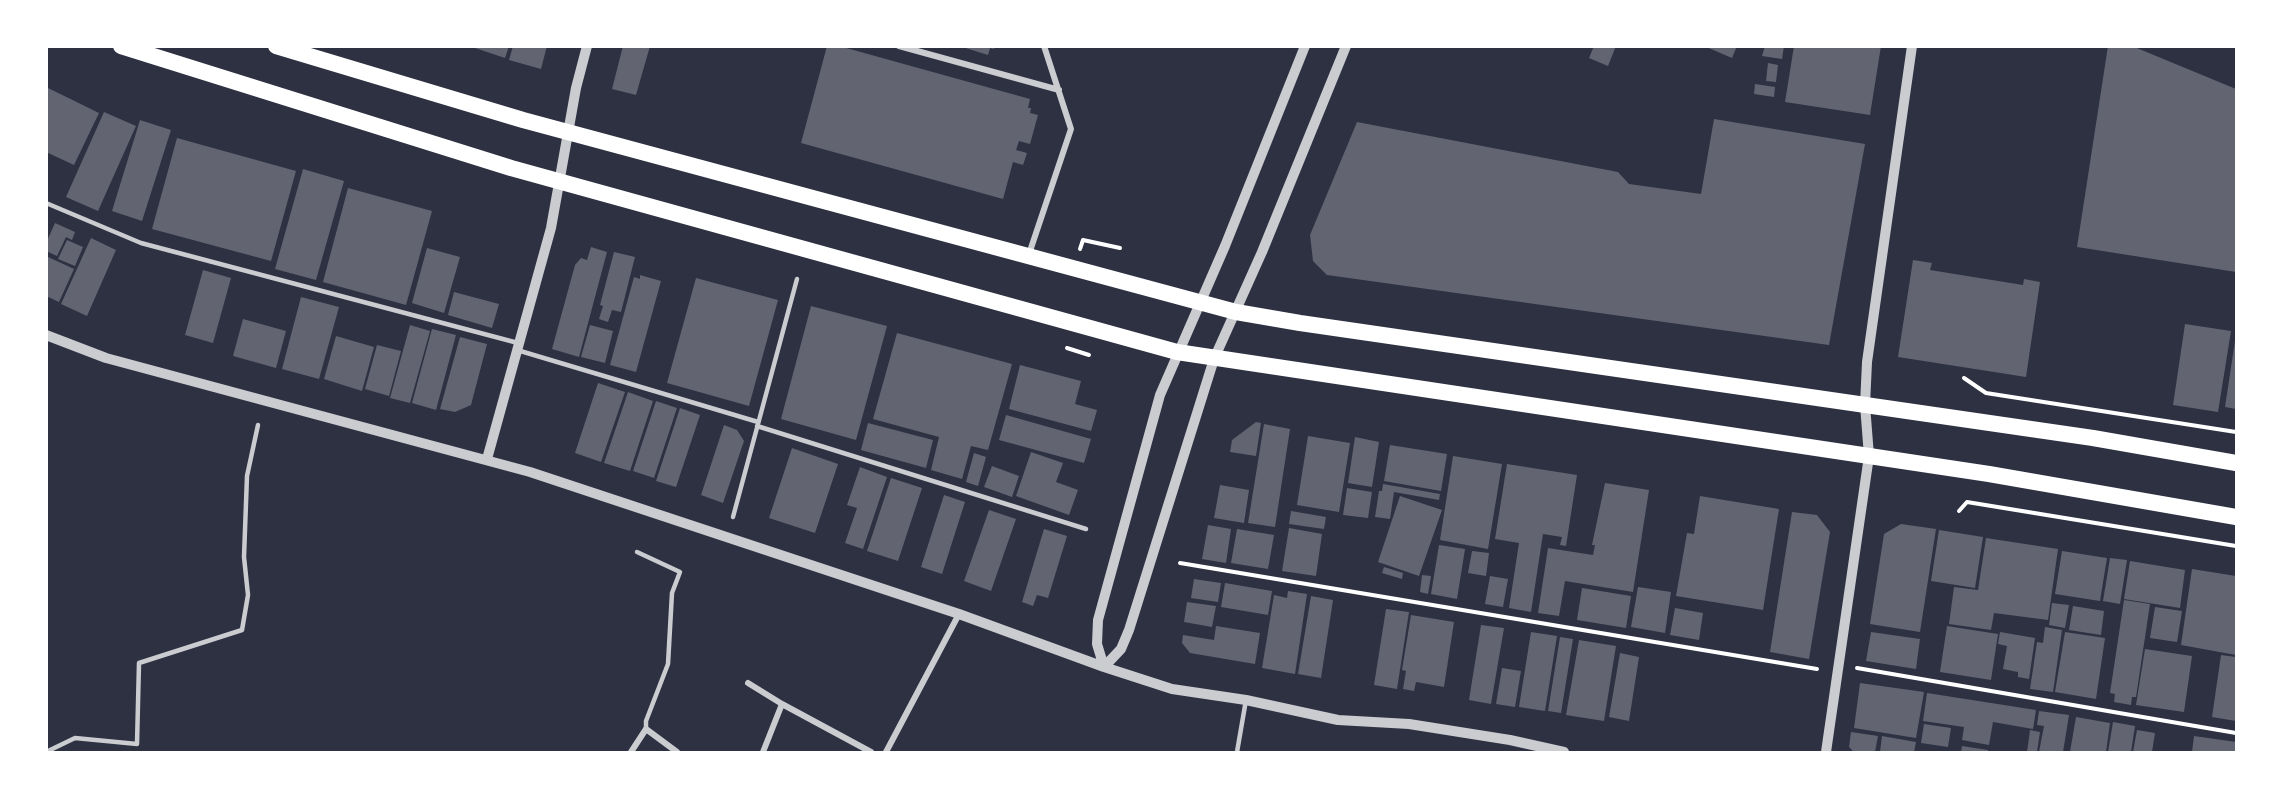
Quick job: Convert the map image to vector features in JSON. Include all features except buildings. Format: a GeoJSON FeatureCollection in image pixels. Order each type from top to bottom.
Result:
{"type":"FeatureCollection","features":[{"type":"Feature","properties":{"kind":"highway"},"geometry":{"type":"LineString","coordinates":[[121,46],[560,182],[1177,352],[1869,456],[2236,517]]}},
{"type":"Feature","properties":{"kind":"highway"},"geometry":{"type":"LineString","coordinates":[[276,46],[570,131],[1236,312],[2093,438],[2236,463]]}},
{"type":"Feature","properties":{"kind":"street"},"geometry":{"type":"LineString","coordinates":[[487,459],[551,228],[587,46]]}},
{"type":"Feature","properties":{"kind":"street"},"geometry":{"type":"LineString","coordinates":[[899,46],[1059,90]]}},
{"type":"Feature","properties":{"kind":"street"},"geometry":{"type":"LineString","coordinates":[[1028,256],[1071,129],[1044,46]]}},
{"type":"Feature","properties":{"kind":"street"},"geometry":{"type":"LineString","coordinates":[[1104,668],[1097,644],[1098,620],[1160,395],[1198,303],[1225,246],[1305,46]]}},
{"type":"Feature","properties":{"kind":"street"},"geometry":{"type":"LineString","coordinates":[[1104,668],[1121,649],[1129,630],[1214,359],[1236,312],[1346,46]]}},
{"type":"Feature","properties":{"kind":"street"},"geometry":{"type":"LineString","coordinates":[[1826,753],[1869,456],[1865,405],[1867,362],[1912,46]]}},
{"type":"Feature","properties":{"kind":"street"},"geometry":{"type":"LineString","coordinates":[[46,335],[117,361],[487,459],[958,614],[1104,668],[1172,689],[1246,700],[1338,720],[1409,724],[1510,740],[1564,753]]}},
{"type":"Feature","properties":{"kind":"street"},"geometry":{"type":"LineString","coordinates":[[886,753],[958,614]]}},
{"type":"Feature","properties":{"kind":"street"},"geometry":{"type":"LineString","coordinates":[[748,683],[870,753]]}},
{"type":"Feature","properties":{"kind":"street"},"geometry":{"type":"LineString","coordinates":[[763,753],[782,704]]}},
{"type":"Feature","properties":{"kind":"street"},"geometry":{"type":"LineString","coordinates":[[631,753],[646,729],[677,753]]}},
{"type":"Feature","properties":{"kind":"lane"},"geometry":{"type":"LineString","coordinates":[[46,203],[141,243],[518,346],[1086,529]]}},
{"type":"Feature","properties":{"kind":"lane"},"geometry":{"type":"LineString","coordinates":[[733,517],[797,279]]}},
{"type":"Feature","properties":{"kind":"lane"},"geometry":{"type":"LineString","coordinates":[[46,752],[75,738],[137,744],[139,663],[242,630],[248,595],[244,557],[247,476],[258,425]]}},
{"type":"Feature","properties":{"kind":"lane"},"geometry":{"type":"LineString","coordinates":[[637,552],[680,572],[672,593],[668,664],[646,721],[646,729]]}},
{"type":"Feature","properties":{"kind":"lane"},"geometry":{"type":"LineString","coordinates":[[1237,753],[1246,700]]}},
{"type":"Feature","properties":{"kind":"path"},"geometry":{"type":"LineString","coordinates":[[1083,240],[1120,248]]}},
{"type":"Feature","properties":{"kind":"path"},"geometry":{"type":"LineString","coordinates":[[1062,346],[1089,355]]}},
{"type":"Feature","properties":{"kind":"path"},"geometry":{"type":"LineString","coordinates":[[1964,378],[1986,393],[2236,432]]}},
{"type":"Feature","properties":{"kind":"path"},"geometry":{"type":"LineString","coordinates":[[1959,511],[1967,502],[2236,546]]}},
{"type":"Feature","properties":{"kind":"path"},"geometry":{"type":"LineString","coordinates":[[1180,563],[1817,669]]}},
{"type":"Feature","properties":{"kind":"path"},"geometry":{"type":"LineString","coordinates":[[1854,668],[2236,733]]}}]}
